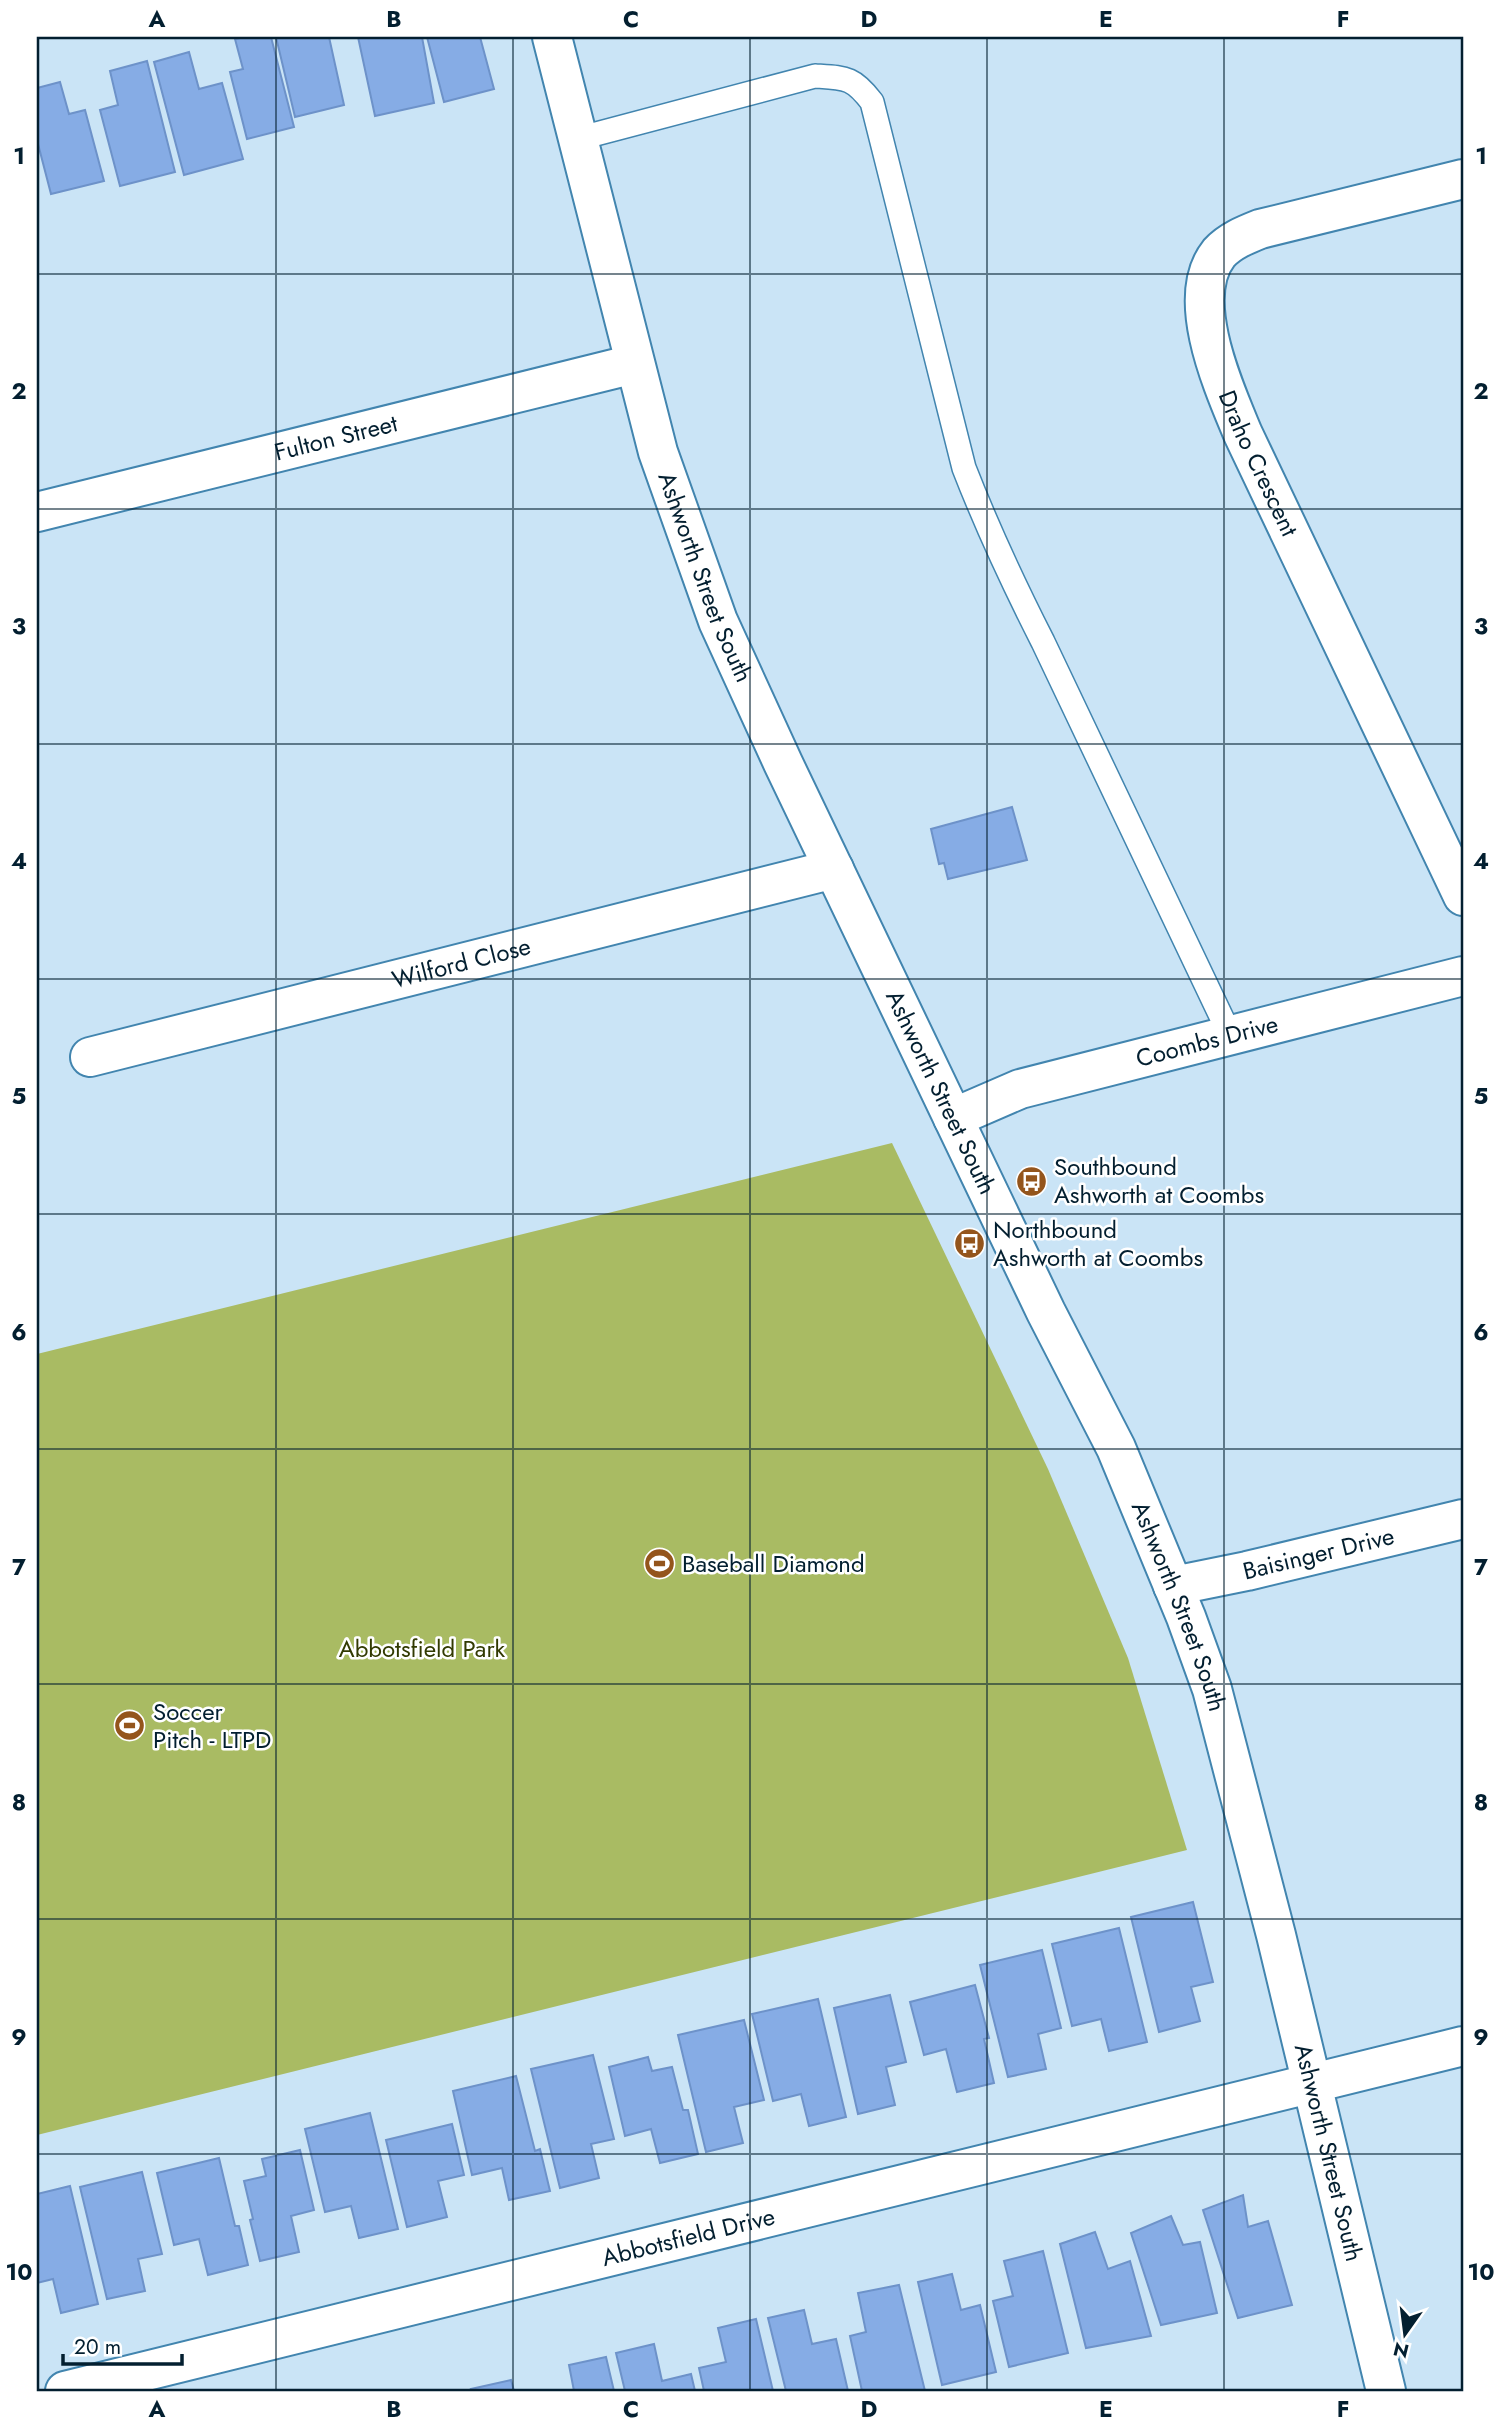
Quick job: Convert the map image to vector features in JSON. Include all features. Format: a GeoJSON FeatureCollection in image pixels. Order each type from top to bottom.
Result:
{"type":"FeatureCollection","features":[{"type":"Feature","properties":{"kind":"street","name":"Ashworth Street South"},"geometry":{"type":"LineString","coordinates":[[552,37],[658,452],[718,621],[1046,1312],[1116,1448],[1212,1689],[1386,2391]]}},
{"type":"Feature","properties":{"kind":"street","name":"Draho Crescent"},"geometry":{"type":"LineString","coordinates":[[1463,179],[1261,229],[1237,238],[1219,253],[1209,270],[1204,294],[1211,343],[1243,434],[1463,896]]}},
{"type":"Feature","properties":{"kind":"street","name":"Fulton Street"},"geometry":{"type":"LineString","coordinates":[[37,512],[634,364]]}},
{"type":"Feature","properties":{"kind":"street","name":"Wilford Close"},"geometry":{"type":"LineString","coordinates":[[90,1057],[834,869]]}},
{"type":"Feature","properties":{"kind":"street","name":"Coombs Drive"},"geometry":{"type":"LineString","coordinates":[[953,1118],[1020,1089],[1463,976]]}},
{"type":"Feature","properties":{"kind":"street","name":"Baisinger Drive"},"geometry":{"type":"LineString","coordinates":[[1173,1586],[1463,1519]]}},
{"type":"Feature","properties":{"kind":"street","name":"Abbotsfield Drive"},"geometry":{"type":"LineString","coordinates":[[65,2391],[1463,2046]]}},
{"type":"Feature","properties":{"kind":"lane"},"geometry":{"type":"LineString","coordinates":[[577,139],[816,76],[844,78],[859,85],[872,102],[964,468],[1016,590],[1230,1035]]}},
{"type":"Feature","properties":{"kind":"green space","name":"Abbotsfield Park"},"geometry":{"type":"Polygon","coordinates":[[[892,1143],[1048,1469],[1128,1658],[1187,1850],[37,2135],[37,1354],[892,1143]]]}},
{"type":"Feature","properties":{"kind":"building"},"geometry":{"type":"Polygon","coordinates":[[[271,37],[294,127],[247,139],[230,72],[243,69],[235,39],[271,37]]]}},
{"type":"Feature","properties":{"kind":"building"},"geometry":{"type":"Polygon","coordinates":[[[276,37],[329,37],[344,105],[295,117],[276,37]]]}},
{"type":"Feature","properties":{"kind":"building"},"geometry":{"type":"Polygon","coordinates":[[[358,37],[422,37],[434,103],[375,116],[358,37]]]}},
{"type":"Feature","properties":{"kind":"building"},"geometry":{"type":"Polygon","coordinates":[[[427,37],[480,37],[494,89],[444,102],[427,37]]]}},
{"type":"Feature","properties":{"kind":"building"},"geometry":{"type":"Polygon","coordinates":[[[189,52],[199,89],[222,83],[243,159],[184,175],[154,62],[189,52]]]}},
{"type":"Feature","properties":{"kind":"building"},"geometry":{"type":"Polygon","coordinates":[[[147,61],[175,172],[120,186],[100,110],[118,105],[110,71],[147,61]]]}},
{"type":"Feature","properties":{"kind":"building"},"geometry":{"type":"Polygon","coordinates":[[[60,82],[69,114],[85,110],[104,181],[51,194],[37,140],[37,88],[60,82]]]}},
{"type":"Feature","properties":{"kind":"building"},"geometry":{"type":"Polygon","coordinates":[[[1012,807],[1027,860],[948,879],[944,863],[939,864],[931,829],[1012,807]]]}},
{"type":"Feature","properties":{"kind":"building"},"geometry":{"type":"Polygon","coordinates":[[[1193,1902],[1213,1982],[1191,1987],[1200,2021],[1159,2032],[1131,1917],[1193,1902]]]}},
{"type":"Feature","properties":{"kind":"building"},"geometry":{"type":"Polygon","coordinates":[[[1119,1928],[1147,2042],[1109,2051],[1101,2019],[1072,2026],[1052,1944],[1119,1928]]]}},
{"type":"Feature","properties":{"kind":"building"},"geometry":{"type":"Polygon","coordinates":[[[1042,1950],[1061,2028],[1038,2034],[1046,2069],[1008,2077],[980,1965],[1042,1950]]]}},
{"type":"Feature","properties":{"kind":"building"},"geometry":{"type":"Polygon","coordinates":[[[975,1985],[989,2038],[984,2039],[994,2083],[957,2092],[946,2049],[924,2055],[910,2002],[975,1985]]]}},
{"type":"Feature","properties":{"kind":"building"},"geometry":{"type":"Polygon","coordinates":[[[890,1995],[906,2062],[886,2067],[895,2105],[858,2114],[834,2008],[890,1995]]]}},
{"type":"Feature","properties":{"kind":"building"},"geometry":{"type":"Polygon","coordinates":[[[818,1999],[846,2117],[809,2126],[801,2094],[773,2101],[752,2014],[818,1999]]]}},
{"type":"Feature","properties":{"kind":"building"},"geometry":{"type":"Polygon","coordinates":[[[744,2020],[764,2100],[734,2107],[743,2143],[706,2152],[678,2035],[744,2020]]]}},
{"type":"Feature","properties":{"kind":"building"},"geometry":{"type":"Polygon","coordinates":[[[593,2055],[614,2139],[591,2144],[599,2178],[560,2188],[531,2069],[593,2055]]]}},
{"type":"Feature","properties":{"kind":"building"},"geometry":{"type":"Polygon","coordinates":[[[648,2057],[652,2071],[672,2067],[683,2110],[688,2110],[698,2154],[660,2163],[651,2129],[625,2136],[609,2067],[648,2057]]]}},
{"type":"Feature","properties":{"kind":"building"},"geometry":{"type":"Polygon","coordinates":[[[516,2076],[535,2151],[540,2149],[550,2191],[509,2200],[502,2168],[472,2175],[453,2091],[516,2076]]]}},
{"type":"Feature","properties":{"kind":"building"},"geometry":{"type":"Polygon","coordinates":[[[370,2113],[398,2229],[359,2238],[351,2206],[325,2212],[305,2129],[370,2113]]]}},
{"type":"Feature","properties":{"kind":"building"},"geometry":{"type":"Polygon","coordinates":[[[452,2124],[464,2175],[438,2181],[447,2217],[407,2227],[386,2140],[452,2124]]]}},
{"type":"Feature","properties":{"kind":"building"},"geometry":{"type":"Polygon","coordinates":[[[300,2150],[314,2210],[291,2216],[299,2252],[260,2261],[244,2181],[266,2176],[262,2159],[300,2150]]]}},
{"type":"Feature","properties":{"kind":"building"},"geometry":{"type":"Polygon","coordinates":[[[219,2158],[235,2226],[239,2226],[248,2265],[208,2275],[199,2239],[174,2245],[157,2173],[219,2158]]]}},
{"type":"Feature","properties":{"kind":"building"},"geometry":{"type":"Polygon","coordinates":[[[142,2172],[162,2254],[138,2259],[145,2291],[107,2299],[80,2187],[142,2172]]]}},
{"type":"Feature","properties":{"kind":"building"},"geometry":{"type":"Polygon","coordinates":[[[70,2186],[98,2304],[61,2313],[53,2279],[37,2283],[37,2194],[70,2186]]]}},
{"type":"Feature","properties":{"kind":"building"},"geometry":{"type":"Polygon","coordinates":[[[1243,2195],[1248,2227],[1268,2221],[1292,2305],[1238,2318],[1203,2210],[1243,2195]]]}},
{"type":"Feature","properties":{"kind":"building"},"geometry":{"type":"Polygon","coordinates":[[[1171,2216],[1183,2245],[1200,2242],[1217,2313],[1161,2325],[1131,2233],[1171,2216]]]}},
{"type":"Feature","properties":{"kind":"building"},"geometry":{"type":"Polygon","coordinates":[[[1095,2232],[1108,2269],[1130,2261],[1151,2336],[1086,2348],[1060,2244],[1095,2232]]]}},
{"type":"Feature","properties":{"kind":"building"},"geometry":{"type":"Polygon","coordinates":[[[1043,2251],[1068,2353],[1009,2367],[993,2301],[1013,2296],[1004,2261],[1043,2251]]]}},
{"type":"Feature","properties":{"kind":"building"},"geometry":{"type":"Polygon","coordinates":[[[952,2274],[961,2310],[980,2305],[996,2372],[942,2385],[918,2282],[952,2274]]]}},
{"type":"Feature","properties":{"kind":"building"},"geometry":{"type":"Polygon","coordinates":[[[899,2285],[925,2391],[862,2391],[850,2336],[866,2332],[858,2293],[899,2285]]]}},
{"type":"Feature","properties":{"kind":"building"},"geometry":{"type":"Polygon","coordinates":[[[804,2310],[812,2344],[836,2339],[848,2391],[786,2391],[768,2318],[804,2310]]]}},
{"type":"Feature","properties":{"kind":"building"},"geometry":{"type":"Polygon","coordinates":[[[756,2319],[773,2391],[704,2391],[699,2368],[726,2362],[718,2328],[756,2319]]]}},
{"type":"Feature","properties":{"kind":"building"},"geometry":{"type":"Polygon","coordinates":[[[654,2344],[662,2381],[691,2374],[695,2391],[625,2391],[616,2353],[654,2344]]]}},
{"type":"Feature","properties":{"kind":"building"},"geometry":{"type":"Polygon","coordinates":[[[606,2357],[614,2391],[574,2391],[569,2365],[606,2357]]]}},
{"type":"Feature","properties":{"kind":"building"},"geometry":{"type":"Polygon","coordinates":[[[511,2380],[514,2391],[471,2389],[511,2380]]]}},
{"type":"Feature","properties":{"kind":"place","name":"Southbound Ashworth at Coombs"},"geometry":{"type":"Point","coordinates":[1031,1181]}},
{"type":"Feature","properties":{"kind":"place","name":"Northbound Ashworth at Coombs"},"geometry":{"type":"Point","coordinates":[970,1244]}},
{"type":"Feature","properties":{"kind":"place","name":"Baseball Diamond"},"geometry":{"type":"Point","coordinates":[659,1564]}},
{"type":"Feature","properties":{"kind":"place","name":"Soccer Pitch - LTPD"},"geometry":{"type":"Point","coordinates":[130,1726]}}]}
